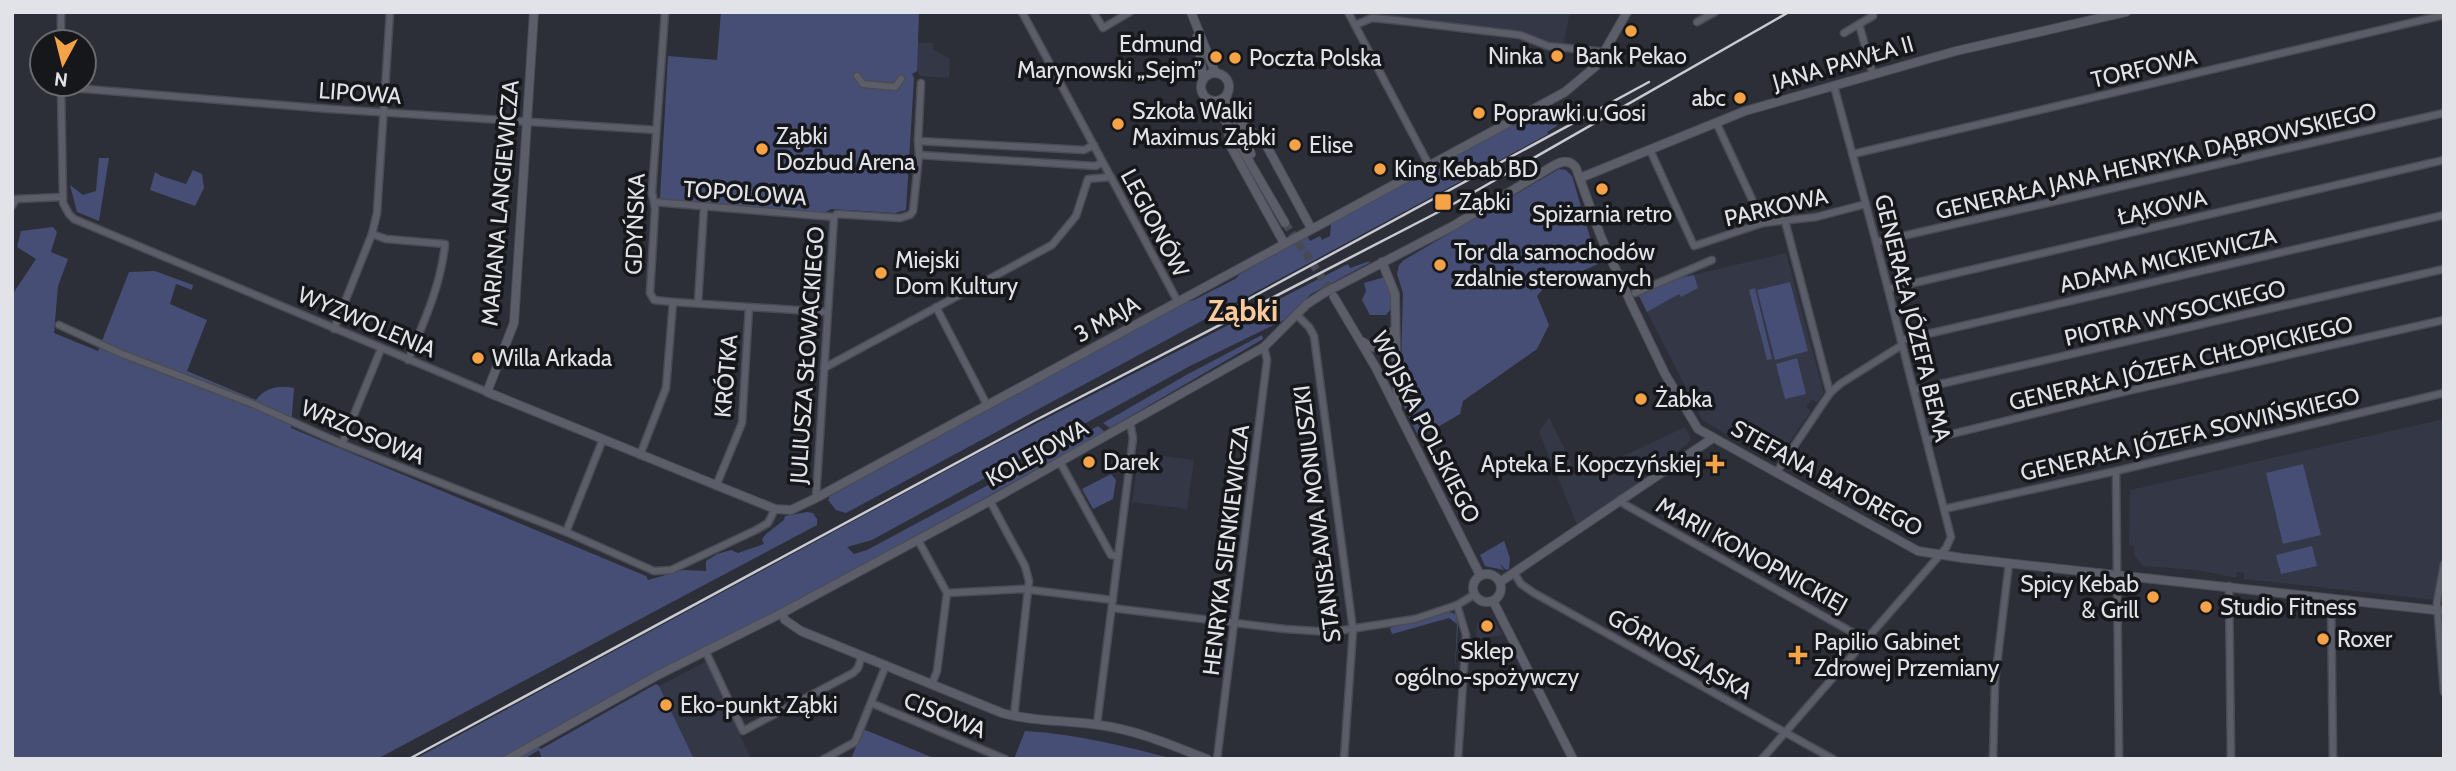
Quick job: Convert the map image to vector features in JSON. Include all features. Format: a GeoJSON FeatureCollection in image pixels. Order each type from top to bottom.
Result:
{"type":"FeatureCollection","features":[{"type":"Feature","properties":{"kind":"street"},"geometry":{"type":"LineString","coordinates":[[334,329],[372,234],[379,193],[390,12]]}},
{"type":"Feature","properties":{"kind":"street","name":"MARIANA LANGIEWICZA"},"geometry":{"type":"LineString","coordinates":[[487,392],[514,323],[534,12]]}},
{"type":"Feature","properties":{"kind":"street","name":"GDYŃSKA"},"geometry":{"type":"LineString","coordinates":[[664,12],[652,192],[654,202],[650,293],[654,300],[673,302]]}},
{"type":"Feature","properties":{"kind":"street","name":"LEGIONÓW"},"geometry":{"type":"LineString","coordinates":[[1022,12],[1178,302]]}},
{"type":"Feature","properties":{"kind":"street"},"geometry":{"type":"LineString","coordinates":[[1094,13],[1103,29],[1130,12]]}},
{"type":"Feature","properties":{"kind":"street"},"geometry":{"type":"LineString","coordinates":[[1191,12],[1215,72],[1228,81],[1226,96],[1262,179]]}},
{"type":"Feature","properties":{"kind":"street"},"geometry":{"type":"LineString","coordinates":[[1348,12],[1429,165]]}},
{"type":"Feature","properties":{"kind":"street"},"geometry":{"type":"LineString","coordinates":[[1365,12],[1365,20]]}},
{"type":"Feature","properties":{"kind":"street","name":"3 MAJA"},"geometry":{"type":"LineString","coordinates":[[775,509],[791,510],[816,498],[1577,84],[1596,67],[1627,12]]}},
{"type":"Feature","properties":{"kind":"street"},"geometry":{"type":"LineString","coordinates":[[1697,22],[1715,12]]}},
{"type":"Feature","properties":{"kind":"street","name":"JANA PAWŁA II"},"geometry":{"type":"LineString","coordinates":[[1580,178],[1745,111],[1956,51],[2126,12]]}},
{"type":"Feature","properties":{"kind":"street","name":"TORFOWA"},"geometry":{"type":"LineString","coordinates":[[1853,154],[2444,15]]}},
{"type":"Feature","properties":{"kind":"street"},"geometry":{"type":"LineString","coordinates":[[1844,33],[1872,16]]}},
{"type":"Feature","properties":{"kind":"street"},"geometry":{"type":"LineString","coordinates":[[1355,25],[1372,18],[1520,35],[1544,45],[1606,52]]}},
{"type":"Feature","properties":{"kind":"street"},"geometry":{"type":"LineString","coordinates":[[1859,24],[1873,75]]}},
{"type":"Feature","properties":{"kind":"street"},"geometry":{"type":"LineString","coordinates":[[1196,27],[1203,78],[1201,92],[1214,101],[1262,179],[1285,223]]}},
{"type":"Feature","properties":{"kind":"street"},"geometry":{"type":"LineString","coordinates":[[1203,78],[1215,72]]}},
{"type":"Feature","properties":{"kind":"street"},"geometry":{"type":"LineString","coordinates":[[857,76],[863,84],[895,87],[901,79]]}},
{"type":"Feature","properties":{"kind":"street","name":"JULIUSZA SŁOWACKIEGO"},"geometry":{"type":"LineString","coordinates":[[816,498],[834,217],[837,214],[896,218],[910,215],[915,207],[921,83]]}},
{"type":"Feature","properties":{"kind":"street","name":"GENERAŁA JÓZEFA BEMA"},"geometry":{"type":"LineString","coordinates":[[1834,86],[1877,242],[1951,537],[1939,555]]}},
{"type":"Feature","properties":{"kind":"street","name":"LIPOWA"},"geometry":{"type":"LineString","coordinates":[[98,88],[384,112],[656,130]]}},
{"type":"Feature","properties":{"kind":"street"},"geometry":{"type":"LineString","coordinates":[[1214,101],[1226,96]]}},
{"type":"Feature","properties":{"kind":"street"},"geometry":{"type":"LineString","coordinates":[[12,206],[16,199],[24,197],[63,197],[61,98]]}},
{"type":"Feature","properties":{"kind":"street","name":"GENERAŁA JANA HENRYKA DĄBROWSKIEGO"},"geometry":{"type":"LineString","coordinates":[[1877,242],[2444,113]]}},
{"type":"Feature","properties":{"kind":"street"},"geometry":{"type":"LineString","coordinates":[[1226,121],[1230,145],[1284,243]]}},
{"type":"Feature","properties":{"kind":"street"},"geometry":{"type":"LineString","coordinates":[[1238,121],[1264,141],[1311,228]]}},
{"type":"Feature","properties":{"kind":"street"},"geometry":{"type":"LineString","coordinates":[[1716,122],[1763,223]]}},
{"type":"Feature","properties":{"kind":"street"},"geometry":{"type":"LineString","coordinates":[[918,141],[1084,150],[1094,145]]}},
{"type":"Feature","properties":{"kind":"street","name":"PARKOWA"},"geometry":{"type":"LineString","coordinates":[[1650,150],[1694,246],[1763,223],[1815,217],[1866,204]]}},
{"type":"Feature","properties":{"kind":"street"},"geometry":{"type":"LineString","coordinates":[[919,155],[1096,166],[1102,162]]}},
{"type":"Feature","properties":{"kind":"street","name":"ŁĄKOWA"},"geometry":{"type":"LineString","coordinates":[[1888,289],[2444,160]]}},
{"type":"Feature","properties":{"kind":"street","name":"STEFANA BATOREGO"},"geometry":{"type":"LineString","coordinates":[[1570,162],[1580,178],[1605,248],[1665,374],[1696,426],[1713,438],[1918,551],[2441,610]]}},
{"type":"Feature","properties":{"kind":"street","name":"KOLEJOWA"},"geometry":{"type":"LineString","coordinates":[[508,759],[705,650],[782,613],[1060,462],[1264,347],[1296,314],[1324,293],[1453,226],[1557,163],[1570,162]]}},
{"type":"Feature","properties":{"kind":"street"},"geometry":{"type":"LineString","coordinates":[[824,369],[1052,245],[1076,216],[1088,178],[1111,177]]}},
{"type":"Feature","properties":{"kind":"street","name":"WYZWOLENIA"},"geometry":{"type":"LineString","coordinates":[[63,197],[65,209],[74,219],[381,349],[775,509]]}},
{"type":"Feature","properties":{"kind":"street","name":"TOPOLOWA"},"geometry":{"type":"LineString","coordinates":[[654,202],[834,217]]}},
{"type":"Feature","properties":{"kind":"street"},"geometry":{"type":"LineString","coordinates":[[698,303],[704,207]]}},
{"type":"Feature","properties":{"kind":"street","name":"ADAMA MICKIEWICZA"},"geometry":{"type":"LineString","coordinates":[[1776,473],[1830,393],[1901,343],[2444,215]]}},
{"type":"Feature","properties":{"kind":"street"},"geometry":{"type":"LineString","coordinates":[[1785,221],[1830,393]]}},
{"type":"Feature","properties":{"kind":"street"},"geometry":{"type":"LineString","coordinates":[[372,234],[386,239],[444,244],[443,265],[433,300],[408,360]]}},
{"type":"Feature","properties":{"kind":"street","name":"PARKOWA"},"geometry":{"type":"LineString","coordinates":[[1635,293],[1712,260]]}},
{"type":"Feature","properties":{"kind":"street"},"geometry":{"type":"LineString","coordinates":[[1382,262],[1394,289],[1397,411]]}},
{"type":"Feature","properties":{"kind":"street","name":"PIOTRA WYSOCKIEGO"},"geometry":{"type":"LineString","coordinates":[[1914,390],[2444,269]]}},
{"type":"Feature","properties":{"kind":"street","name":"WOJSKA POLSKIEGO"},"geometry":{"type":"LineString","coordinates":[[1335,297],[1361,340],[1480,575]]}},
{"type":"Feature","properties":{"kind":"street"},"geometry":{"type":"LineString","coordinates":[[640,454],[666,388],[673,302],[827,312]]}},
{"type":"Feature","properties":{"kind":"street","name":"KRÓTKA"},"geometry":{"type":"LineString","coordinates":[[716,486],[743,422],[748,307]]}},
{"type":"Feature","properties":{"kind":"street"},"geometry":{"type":"LineString","coordinates":[[936,307],[987,405]]}},
{"type":"Feature","properties":{"kind":"street","name":"STANISŁAWA MONIUSZKI"},"geometry":{"type":"LineString","coordinates":[[1296,314],[1314,336],[1353,630],[1344,759]]}},
{"type":"Feature","properties":{"kind":"street","name":"GENERAŁA JÓZEFA CHŁOPICKIEGO"},"geometry":{"type":"LineString","coordinates":[[1927,440],[2128,391],[2444,320]]}},
{"type":"Feature","properties":{"kind":"street"},"geometry":{"type":"LineString","coordinates":[[1361,340],[1373,348],[1384,347],[1392,339],[1395,321]]}},
{"type":"Feature","properties":{"kind":"street","name":"WRZOSOWA"},"geometry":{"type":"LineString","coordinates":[[59,325],[120,353],[253,404],[342,444],[566,532],[654,571],[671,570],[745,536],[768,523],[775,509]]}},
{"type":"Feature","properties":{"kind":"street","name":"HENRYKA SIENKIEWICZA"},"geometry":{"type":"LineString","coordinates":[[1217,759],[1267,360],[1264,347]]}},
{"type":"Feature","properties":{"kind":"street"},"geometry":{"type":"LineString","coordinates":[[342,444],[381,349]]}},
{"type":"Feature","properties":{"kind":"street","name":"GENERAŁA JÓZEFA SOWIŃSKIEGO"},"geometry":{"type":"LineString","coordinates":[[1944,509],[2444,393]]}},
{"type":"Feature","properties":{"kind":"street"},"geometry":{"type":"LineString","coordinates":[[1097,724],[1133,439],[1130,422]]}},
{"type":"Feature","properties":{"kind":"street"},"geometry":{"type":"LineString","coordinates":[[1500,582],[1713,438]]}},
{"type":"Feature","properties":{"kind":"street"},"geometry":{"type":"LineString","coordinates":[[566,532],[603,439]]}},
{"type":"Feature","properties":{"kind":"street"},"geometry":{"type":"LineString","coordinates":[[1060,462],[1111,555],[1118,556]]}},
{"type":"Feature","properties":{"kind":"street"},"geometry":{"type":"LineString","coordinates":[[2116,471],[2119,759]]}},
{"type":"Feature","properties":{"kind":"street","name":"MARII KONOPNICKIEJ"},"geometry":{"type":"LineString","coordinates":[[1622,499],[1624,503],[1866,640]]}},
{"type":"Feature","properties":{"kind":"street"},"geometry":{"type":"LineString","coordinates":[[990,501],[1025,566],[1029,589],[1014,716]]}},
{"type":"Feature","properties":{"kind":"street"},"geometry":{"type":"LineString","coordinates":[[918,540],[947,593],[937,671],[932,684]]}},
{"type":"Feature","properties":{"kind":"street"},"geometry":{"type":"LineString","coordinates":[[1762,759],[1939,555]]}},
{"type":"Feature","properties":{"kind":"street"},"geometry":{"type":"LineString","coordinates":[[1993,759],[1995,681],[2009,563]]}},
{"type":"Feature","properties":{"kind":"street"},"geometry":{"type":"LineString","coordinates":[[2444,564],[2437,599],[2441,610],[2444,692]]}},
{"type":"Feature","properties":{"kind":"street","name":"GÓRNOŚLĄSKA"},"geometry":{"type":"LineString","coordinates":[[1514,573],[1521,584],[1534,593],[1833,759]]}},
{"type":"Feature","properties":{"kind":"street"},"geometry":{"type":"LineString","coordinates":[[1480,575],[1493,575],[1500,582],[1500,594],[1493,601],[1485,602],[1474,595],[1473,583],[1480,575]]}},
{"type":"Feature","properties":{"kind":"street"},"geometry":{"type":"LineString","coordinates":[[2229,586],[2231,759]]}},
{"type":"Feature","properties":{"kind":"street"},"geometry":{"type":"LineString","coordinates":[[947,593],[1029,589],[1113,600]]}},
{"type":"Feature","properties":{"kind":"street"},"geometry":{"type":"LineString","coordinates":[[1112,608],[1313,631],[1353,630],[1415,619],[1457,605],[1474,595]]}},
{"type":"Feature","properties":{"kind":"street"},"geometry":{"type":"LineString","coordinates":[[2331,598],[2333,759]]}},
{"type":"Feature","properties":{"kind":"street"},"geometry":{"type":"LineString","coordinates":[[1493,601],[1573,759]]}},
{"type":"Feature","properties":{"kind":"street"},"geometry":{"type":"LineString","coordinates":[[1457,605],[1466,631],[1458,759]]}},
{"type":"Feature","properties":{"kind":"street"},"geometry":{"type":"LineString","coordinates":[[782,613],[789,623],[801,631],[1014,716],[1097,724],[1157,739],[1207,759]]}},
{"type":"Feature","properties":{"kind":"street"},"geometry":{"type":"LineString","coordinates":[[705,650],[743,731],[853,673],[858,668],[862,655]]}},
{"type":"Feature","properties":{"kind":"street"},"geometry":{"type":"LineString","coordinates":[[824,759],[855,742],[886,665]]}},
{"type":"Feature","properties":{"kind":"street","name":"CISOWA"},"geometry":{"type":"LineString","coordinates":[[870,703],[1005,759]]}},
{"type":"Feature","properties":{"kind":"shaded area"},"geometry":{"type":"Polygon","coordinates":[[[721,12],[919,12],[917,71],[912,74],[914,78],[906,210],[895,213],[831,209],[824,213],[669,203],[660,198],[668,56],[717,60],[721,12]]]}},
{"type":"Feature","properties":{"kind":"shaded area"},"geometry":{"type":"Polygon","coordinates":[[[1375,12],[1570,12],[1563,46],[1546,45],[1524,35],[1372,16],[1375,12]]]}},
{"type":"Feature","properties":{"kind":"shaded area"},"geometry":{"type":"Polygon","coordinates":[[[917,43],[933,43],[933,49],[950,59],[949,78],[920,76],[916,68],[917,43]]]}},
{"type":"Feature","properties":{"kind":"shaded area"},"geometry":{"type":"Polygon","coordinates":[[[1545,113],[1554,117],[1557,126],[1547,132],[1548,134],[846,513],[836,510],[828,500],[830,496],[1186,302],[1235,279],[1307,236],[1310,241],[1320,236],[1322,240],[1330,236],[1331,223],[1527,117],[1532,123],[1538,119],[1536,115],[1545,113]]]}},
{"type":"Feature","properties":{"kind":"shaded area"},"geometry":{"type":"Polygon","coordinates":[[[99,158],[109,158],[99,221],[77,212],[70,185],[83,195],[96,191],[99,158]]]}},
{"type":"Feature","properties":{"kind":"shaded area"},"geometry":{"type":"Polygon","coordinates":[[[1559,169],[1566,170],[1572,176],[1598,264],[1544,288],[1537,296],[1549,325],[1537,349],[1463,401],[1460,414],[1419,438],[1400,398],[1403,293],[1397,274],[1399,265],[1559,169]]]}},
{"type":"Feature","properties":{"kind":"shaded area"},"geometry":{"type":"Polygon","coordinates":[[[193,170],[202,174],[204,188],[195,206],[150,190],[155,172],[186,184],[193,170]]]}},
{"type":"Feature","properties":{"kind":"shaded area"},"geometry":{"type":"Polygon","coordinates":[[[53,227],[57,232],[51,252],[68,259],[58,286],[54,333],[98,351],[129,272],[155,271],[193,285],[192,290],[176,284],[170,304],[207,320],[187,371],[256,400],[273,388],[294,388],[291,428],[646,576],[648,580],[683,570],[706,571],[706,561],[717,554],[731,550],[738,553],[764,544],[762,539],[784,520],[785,516],[813,513],[817,525],[377,759],[12,759],[12,295],[36,259],[17,247],[21,231],[53,227]]]}},
{"type":"Feature","properties":{"kind":"shaded area"},"geometry":{"type":"Polygon","coordinates":[[[1786,253],[1824,393],[1817,403],[1812,399],[1806,407],[1811,411],[1776,461],[1703,421],[1639,296],[1675,279],[1786,253]]]}},
{"type":"Feature","properties":{"kind":"shaded area"},"geometry":{"type":"Polygon","coordinates":[[[1371,262],[1311,294],[1284,320],[1190,366],[872,540],[847,547],[854,554],[867,550],[1098,426],[1105,432],[786,607],[651,674],[500,759],[415,759],[990,447],[1348,264],[1350,268],[1371,262]]]}},
{"type":"Feature","properties":{"kind":"shaded area"},"geometry":{"type":"Polygon","coordinates":[[[1694,275],[1698,288],[1681,297],[1679,294],[1647,312],[1639,296],[1675,279],[1694,275]]]}},
{"type":"Feature","properties":{"kind":"shaded area"},"geometry":{"type":"Polygon","coordinates":[[[1385,277],[1391,292],[1391,309],[1386,315],[1370,315],[1362,300],[1366,291],[1364,283],[1385,277]]]}},
{"type":"Feature","properties":{"kind":"shaded area"},"geometry":{"type":"Polygon","coordinates":[[[1790,282],[1808,351],[1775,360],[1757,290],[1790,282]]]}},
{"type":"Feature","properties":{"kind":"shaded area"},"geometry":{"type":"Polygon","coordinates":[[[1755,288],[1772,359],[1767,360],[1749,290],[1755,288]]]}},
{"type":"Feature","properties":{"kind":"shaded area"},"geometry":{"type":"Polygon","coordinates":[[[1262,335],[1263,339],[1110,428],[1103,423],[1188,374],[1262,335]]]}},
{"type":"Feature","properties":{"kind":"shaded area"},"geometry":{"type":"Polygon","coordinates":[[[1797,358],[1806,394],[1785,399],[1776,364],[1797,358]]]}},
{"type":"Feature","properties":{"kind":"shaded area"},"geometry":{"type":"Polygon","coordinates":[[[1549,417],[1578,477],[1685,427],[1690,441],[1578,527],[1539,432],[1549,417]]]}},
{"type":"Feature","properties":{"kind":"shaded area"},"geometry":{"type":"Polygon","coordinates":[[[2444,419],[2444,601],[2244,579],[2244,573],[2237,572],[2236,578],[2197,570],[2143,566],[2134,555],[2134,546],[2129,545],[2130,490],[2444,419]]]}},
{"type":"Feature","properties":{"kind":"shaded area"},"geometry":{"type":"Polygon","coordinates":[[[1139,453],[1194,460],[1187,509],[1132,502],[1139,453]]]}},
{"type":"Feature","properties":{"kind":"shaded area"},"geometry":{"type":"Polygon","coordinates":[[[2303,464],[2321,535],[2283,544],[2266,473],[2303,464]]]}},
{"type":"Feature","properties":{"kind":"shaded area"},"geometry":{"type":"Polygon","coordinates":[[[1111,474],[1116,480],[1113,499],[1093,509],[1082,489],[1111,474]]]}},
{"type":"Feature","properties":{"kind":"shaded area"},"geometry":{"type":"Polygon","coordinates":[[[1504,541],[1510,558],[1509,569],[1506,570],[1499,563],[1504,570],[1485,566],[1480,555],[1504,541]]]}},
{"type":"Feature","properties":{"kind":"shaded area"},"geometry":{"type":"Polygon","coordinates":[[[2312,546],[2317,566],[2281,574],[2276,555],[2312,546]]]}},
{"type":"Feature","properties":{"kind":"shaded area"},"geometry":{"type":"Polygon","coordinates":[[[1449,612],[1456,614],[1458,625],[1455,670],[1457,624],[1449,618],[1392,634],[1390,628],[1449,612]]]}},
{"type":"Feature","properties":{"kind":"shaded area"},"geometry":{"type":"Polygon","coordinates":[[[1494,619],[1503,635],[1476,639],[1477,621],[1480,626],[1494,619]]]}},
{"type":"Feature","properties":{"kind":"shaded area"},"geometry":{"type":"Polygon","coordinates":[[[707,661],[750,757],[747,759],[694,759],[659,686],[707,661]]]}},
{"type":"Feature","properties":{"kind":"shaded area"},"geometry":{"type":"Polygon","coordinates":[[[656,684],[694,759],[542,759],[539,750],[524,759],[515,759],[537,746],[541,749],[656,684]]]}},
{"type":"Feature","properties":{"kind":"shaded area"},"geometry":{"type":"Polygon","coordinates":[[[863,729],[936,759],[851,759],[863,729]]]}},
{"type":"Feature","properties":{"kind":"shaded area"},"geometry":{"type":"Polygon","coordinates":[[[1025,731],[1081,738],[1174,759],[1014,759],[1025,731]]]}},
{"type":"Feature","properties":{"kind":"tunnel"},"geometry":{"type":"LineString","coordinates":[[1285,223],[1333,294]]}},
{"type":"Feature","properties":{"kind":"railway"},"geometry":{"type":"LineString","coordinates":[[409,759],[1034,421],[1448,207],[1789,12]]}},
{"type":"Feature","properties":{"kind":"railway"},"geometry":{"type":"LineString","coordinates":[[1221,314],[1649,82]]}},
{"type":"Feature","properties":{"kind":"place","name":"Bank Pekao"},"geometry":{"type":"Point","coordinates":[1631,31]}},
{"type":"Feature","properties":{"kind":"place","name":"Ninka"},"geometry":{"type":"Point","coordinates":[1557,56]}},
{"type":"Feature","properties":{"kind":"place","name":"Edmund Marynowski „Sejm”"},"geometry":{"type":"Point","coordinates":[1216,57]}},
{"type":"Feature","properties":{"kind":"place","name":"Poczta Polska"},"geometry":{"type":"Point","coordinates":[1235,58]}},
{"type":"Feature","properties":{"kind":"place","name":"abc"},"geometry":{"type":"Point","coordinates":[1740,98]}},
{"type":"Feature","properties":{"kind":"place","name":"Poprawki u Gosi"},"geometry":{"type":"Point","coordinates":[1479,113]}},
{"type":"Feature","properties":{"kind":"place","name":"Szkoła Walki Maximus Ząbki"},"geometry":{"type":"Point","coordinates":[1118,124]}},
{"type":"Feature","properties":{"kind":"place","name":"Elise"},"geometry":{"type":"Point","coordinates":[1295,145]}},
{"type":"Feature","properties":{"kind":"place","name":"Ząbki Dozbud Arena"},"geometry":{"type":"Point","coordinates":[762,149]}},
{"type":"Feature","properties":{"kind":"place","name":"King Kebab BD"},"geometry":{"type":"Point","coordinates":[1380,169]}},
{"type":"Feature","properties":{"kind":"place","name":"Spiżarnia retro"},"geometry":{"type":"Point","coordinates":[1602,189]}},
{"type":"Feature","properties":{"kind":"place","name":"Ząbki"},"geometry":{"type":"Point","coordinates":[1443,202]}},
{"type":"Feature","properties":{"kind":"place","name":"Tor dla samochodów zdalnie sterowanych"},"geometry":{"type":"Point","coordinates":[1440,265]}},
{"type":"Feature","properties":{"kind":"place","name":"Miejski Dom Kultury"},"geometry":{"type":"Point","coordinates":[881,273]}},
{"type":"Feature","properties":{"kind":"place","name":"Willa Arkada"},"geometry":{"type":"Point","coordinates":[478,358]}},
{"type":"Feature","properties":{"kind":"place","name":"Żabka"},"geometry":{"type":"Point","coordinates":[1641,399]}},
{"type":"Feature","properties":{"kind":"place","name":"Darek"},"geometry":{"type":"Point","coordinates":[1089,462]}},
{"type":"Feature","properties":{"kind":"place","name":"Apteka E. Kopczyńskiej"},"geometry":{"type":"Point","coordinates":[1715,464]}},
{"type":"Feature","properties":{"kind":"place","name":"Spicy Kebab & Grill"},"geometry":{"type":"Point","coordinates":[2153,597]}},
{"type":"Feature","properties":{"kind":"place","name":"Studio Fitness"},"geometry":{"type":"Point","coordinates":[2206,607]}},
{"type":"Feature","properties":{"kind":"place","name":"Sklep ogólno-spożywczy"},"geometry":{"type":"Point","coordinates":[1487,626]}},
{"type":"Feature","properties":{"kind":"place","name":"Roxer"},"geometry":{"type":"Point","coordinates":[2323,639]}},
{"type":"Feature","properties":{"kind":"place","name":"Papilio Gabinet Zdrowej Przemiany"},"geometry":{"type":"Point","coordinates":[1798,655]}},
{"type":"Feature","properties":{"kind":"place","name":"Eko-punkt Ząbki"},"geometry":{"type":"Point","coordinates":[666,705]}},
{"type":"Feature","properties":{"kind":"district","name":"Ząbki"},"geometry":{"type":"Point","coordinates":[1243,310]}}]}
